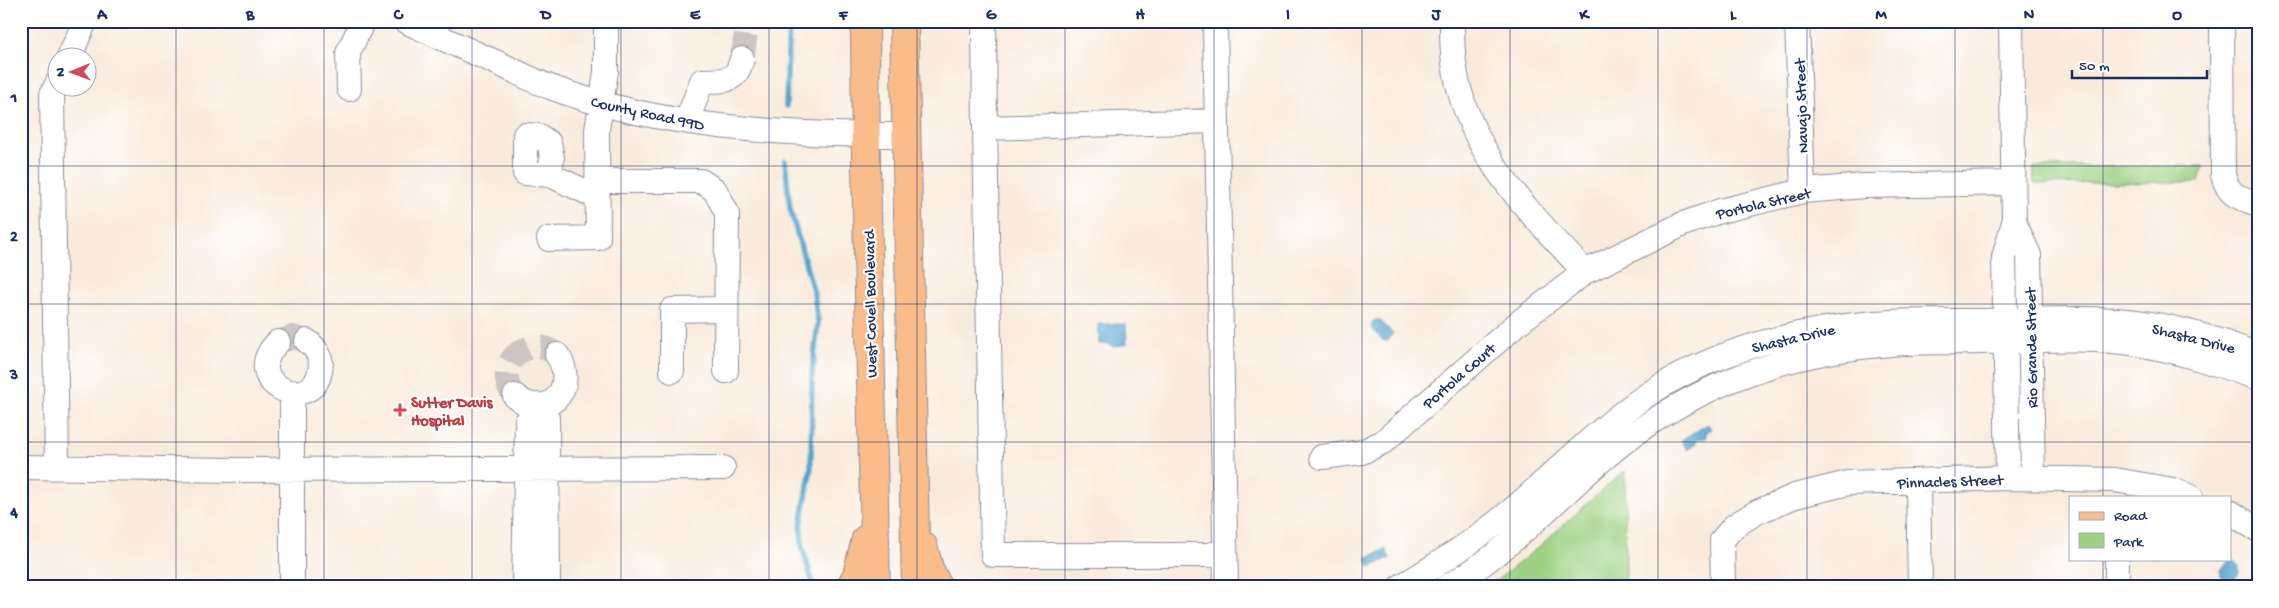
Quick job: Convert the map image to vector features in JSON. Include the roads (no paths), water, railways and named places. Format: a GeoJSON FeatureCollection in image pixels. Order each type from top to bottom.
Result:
{"type":"FeatureCollection","features":[{"type":"Feature","properties":{"kind":"main road","name":"West Covell Boulevard"},"geometry":{"type":"LineString","coordinates":[[865,21],[865,135],[876,587]]}},
{"type":"Feature","properties":{"kind":"main road"},"geometry":{"type":"LineString","coordinates":[[904,21],[916,587]]}},
{"type":"Feature","properties":{"kind":"main road"},"geometry":{"type":"LineString","coordinates":[[850,587],[857,575],[874,517]]}},
{"type":"Feature","properties":{"kind":"main road"},"geometry":{"type":"LineString","coordinates":[[915,520],[929,568],[938,587]]}},
{"type":"Feature","properties":{"kind":"street"},"geometry":{"type":"LineString","coordinates":[[73,48],[85,21]]}},
{"type":"Feature","properties":{"kind":"street"},"geometry":{"type":"LineString","coordinates":[[349,89],[348,53],[362,21]]}},
{"type":"Feature","properties":{"kind":"street","name":"County Road 99D"},"geometry":{"type":"LineString","coordinates":[[405,21],[549,87],[601,104],[686,122],[758,129],[865,135],[906,135]]}},
{"type":"Feature","properties":{"kind":"street"},"geometry":{"type":"LineString","coordinates":[[549,239],[598,238],[597,130],[606,72],[606,21]]}},
{"type":"Feature","properties":{"kind":"street"},"geometry":{"type":"LineString","coordinates":[[984,21],[993,555],[1209,555],[1225,551]]}},
{"type":"Feature","properties":{"kind":"street"},"geometry":{"type":"LineString","coordinates":[[1452,21],[1454,63],[1464,106],[1479,141],[1512,192],[1585,272]]}},
{"type":"Feature","properties":{"kind":"street","name":"Navajo Street"},"geometry":{"type":"LineString","coordinates":[[1797,21],[1803,191]]}},
{"type":"Feature","properties":{"kind":"street","name":"Rio Grande Street"},"geometry":{"type":"LineString","coordinates":[[2008,478],[2004,257],[2014,222],[2011,21]]}},
{"type":"Feature","properties":{"kind":"street"},"geometry":{"type":"LineString","coordinates":[[2222,21],[2223,175],[2227,188],[2235,197],[2258,204]]}},
{"type":"Feature","properties":{"kind":"street"},"geometry":{"type":"LineString","coordinates":[[1215,26],[1226,587]]}},
{"type":"Feature","properties":{"kind":"street"},"geometry":{"type":"LineString","coordinates":[[686,122],[702,81],[726,80],[734,77],[739,70],[742,59]]}},
{"type":"Feature","properties":{"kind":"street"},"geometry":{"type":"LineString","coordinates":[[52,98],[57,467]]}},
{"type":"Feature","properties":{"kind":"street"},"geometry":{"type":"LineString","coordinates":[[985,128],[1217,121]]}},
{"type":"Feature","properties":{"kind":"street"},"geometry":{"type":"LineString","coordinates":[[550,175],[597,189],[701,180],[715,190],[727,213],[726,372]]}},
{"type":"Feature","properties":{"kind":"street","name":"Portola Street"},"geometry":{"type":"LineString","coordinates":[[1585,272],[1683,224],[1720,211],[1803,191],[1865,186],[2013,183]]}},
{"type":"Feature","properties":{"kind":"street","name":"Rio Grande Street"},"geometry":{"type":"LineString","coordinates":[[2014,222],[2029,255],[2033,478]]}},
{"type":"Feature","properties":{"kind":"street","name":"Portola Court"},"geometry":{"type":"LineString","coordinates":[[1322,457],[1362,452],[1382,442],[1518,323],[1585,272]]}},
{"type":"Feature","properties":{"kind":"street"},"geometry":{"type":"LineString","coordinates":[[672,371],[672,310],[726,309]]}},
{"type":"Feature","properties":{"kind":"street","name":"Shasta Drive"},"geometry":{"type":"LineString","coordinates":[[1400,587],[1439,564],[1506,515],[1612,420],[1652,392],[1692,369],[1733,352],[1775,339],[1822,328],[1876,322],[2006,331]]}},
{"type":"Feature","properties":{"kind":"street","name":"Shasta Drive"},"geometry":{"type":"LineString","coordinates":[[1446,587],[1502,548],[1594,466],[1643,428],[1684,401],[1719,384],[1772,364],[1824,352],[2006,331],[2127,322],[2175,329],[2228,343],[2258,355]]}},
{"type":"Feature","properties":{"kind":"street","name":"Shasta Drive"},"geometry":{"type":"LineString","coordinates":[[2030,330],[2084,341],[2136,344],[2204,359],[2258,378]]}},
{"type":"Feature","properties":{"kind":"street"},"geometry":{"type":"LineString","coordinates":[[278,342],[268,356],[267,372],[276,387],[292,393],[309,388],[316,381],[320,373],[319,355],[307,341]]}},
{"type":"Feature","properties":{"kind":"street"},"geometry":{"type":"LineString","coordinates":[[537,408],[555,399],[565,382],[563,363],[557,355]]}},
{"type":"Feature","properties":{"kind":"street"},"geometry":{"type":"LineString","coordinates":[[292,393],[292,587]]}},
{"type":"Feature","properties":{"kind":"street"},"geometry":{"type":"LineString","coordinates":[[515,396],[537,408],[547,418],[536,468],[524,587]]}},
{"type":"Feature","properties":{"kind":"street"},"geometry":{"type":"LineString","coordinates":[[21,467],[291,470],[723,468]]}},
{"type":"Feature","properties":{"kind":"street"},"geometry":{"type":"LineString","coordinates":[[536,468],[548,587]]}},
{"type":"Feature","properties":{"kind":"street","name":"Pinnacles Street"},"geometry":{"type":"LineString","coordinates":[[1723,587],[1722,540],[1734,526],[1757,512],[1795,496],[1848,483],[2033,478],[2116,488],[2173,490],[2188,496]]}},
{"type":"Feature","properties":{"kind":"street"},"geometry":{"type":"LineString","coordinates":[[1918,481],[1920,587]]}},
{"type":"Feature","properties":{"kind":"street"},"geometry":{"type":"LineString","coordinates":[[2232,513],[2258,530]]}},
{"type":"Feature","properties":{"kind":"street"},"geometry":{"type":"LineString","coordinates":[[2117,560],[2117,587]]}},
{"type":"Feature","properties":{"kind":"water"},"geometry":{"type":"Polygon","coordinates":[[[1379,319],[1393,333],[1388,341],[1382,340],[1371,327],[1373,321],[1379,319]]]}},
{"type":"Feature","properties":{"kind":"water"},"geometry":{"type":"Polygon","coordinates":[[[1098,324],[1126,324],[1127,344],[1113,347],[1109,344],[1099,344],[1098,324]]]}},
{"type":"Feature","properties":{"kind":"water"},"geometry":{"type":"Polygon","coordinates":[[[1708,424],[1711,429],[1706,433],[1706,438],[1696,439],[1696,444],[1687,450],[1681,440],[1708,424]]]}},
{"type":"Feature","properties":{"kind":"water"},"geometry":{"type":"Polygon","coordinates":[[[1386,549],[1390,558],[1370,567],[1366,558],[1386,549]]]}},
{"type":"Feature","properties":{"kind":"water"},"geometry":{"type":"Polygon","coordinates":[[[2230,561],[2235,561],[2239,565],[2239,573],[2229,586],[2223,587],[2220,570],[2230,561]]]}},
{"type":"Feature","properties":{"kind":"waterway"},"geometry":{"type":"LineString","coordinates":[[786,106],[789,21]]}},
{"type":"Feature","properties":{"kind":"waterway"},"geometry":{"type":"LineString","coordinates":[[785,161],[790,208],[814,294],[818,323],[812,373],[811,468],[801,525],[802,546],[813,584]]}},
{"type":"Feature","properties":{"kind":"tunnel"},"geometry":{"type":"LineString","coordinates":[[742,59],[748,21]]}},
{"type":"Feature","properties":{"kind":"tunnel"},"geometry":{"type":"LineString","coordinates":[[278,342],[293,337],[307,341]]}},
{"type":"Feature","properties":{"kind":"tunnel"},"geometry":{"type":"LineString","coordinates":[[515,396],[508,385],[507,374],[509,364],[515,356],[524,350],[534,347],[546,348],[557,355]]}},
{"type":"Feature","properties":{"kind":"place","name":"Sutter Davis Hospital"},"geometry":{"type":"Point","coordinates":[400,410]}}]}
